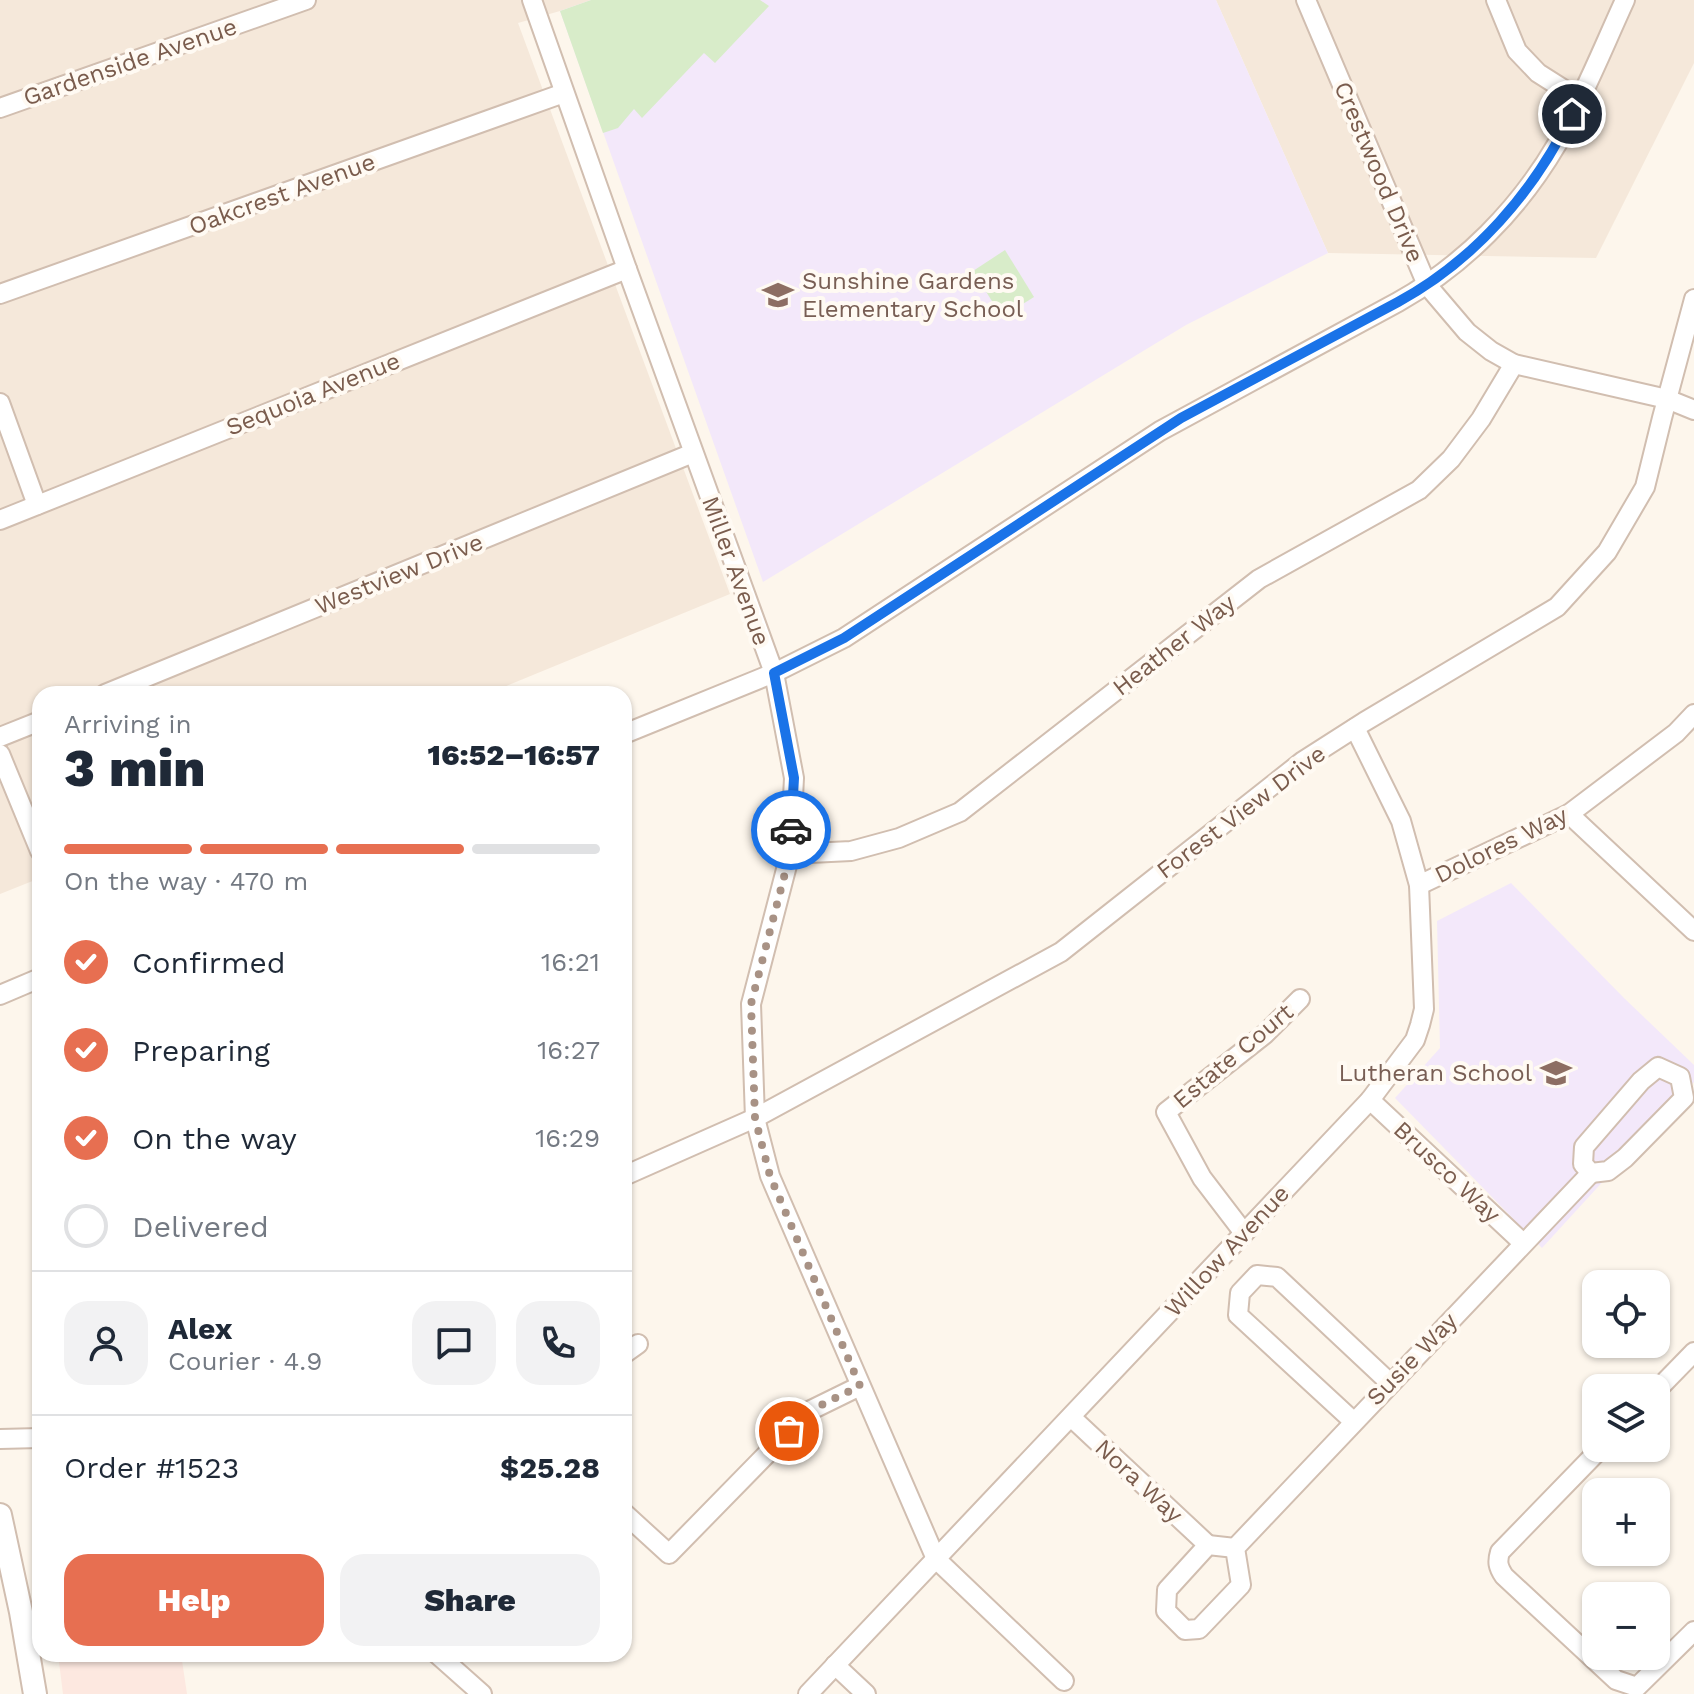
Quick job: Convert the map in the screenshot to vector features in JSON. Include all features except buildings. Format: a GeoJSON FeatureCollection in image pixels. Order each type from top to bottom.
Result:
{"type":"FeatureCollection","features":[{"type":"Feature","properties":{"kind":"street","name":"Gardenside Avenue"},"geometry":{"type":"LineString","coordinates":[[0,108],[306,0]]}},
{"type":"Feature","properties":{"kind":"street","name":"Miller Avenue"},"geometry":{"type":"LineString","coordinates":[[532,0],[774,673],[794,778],[790,854],[751,1004],[755,1118],[770,1176],[936,1559]]}},
{"type":"Feature","properties":{"kind":"street","name":"Crestwood Drive"},"geometry":{"type":"LineString","coordinates":[[1306,0],[1427,285],[1467,332],[1514,364],[1667,399],[1694,410]]}},
{"type":"Feature","properties":{"kind":"street"},"geometry":{"type":"LineString","coordinates":[[1496,0],[1517,51],[1538,73],[1579,99]]}},
{"type":"Feature","properties":{"kind":"street"},"geometry":{"type":"LineString","coordinates":[[632,731],[774,673],[844,638],[1170,424],[1427,285],[1472,249],[1511,209],[1536,176],[1579,99],[1625,0]]}},
{"type":"Feature","properties":{"kind":"street","name":"Oakcrest Avenue"},"geometry":{"type":"LineString","coordinates":[[0,294],[564,93]]}},
{"type":"Feature","properties":{"kind":"street","name":"Sequoia Avenue"},"geometry":{"type":"LineString","coordinates":[[0,520],[627,269]]}},
{"type":"Feature","properties":{"kind":"street","name":"Forest View Drive"},"geometry":{"type":"LineString","coordinates":[[632,1172],[755,1118],[1061,952],[1303,761],[1557,607],[1607,552],[1645,487],[1694,299]]}},
{"type":"Feature","properties":{"kind":"street","name":"Heather Way"},"geometry":{"type":"LineString","coordinates":[[790,854],[851,851],[899,838],[960,812],[1259,579],[1419,490],[1451,459],[1481,419],[1514,364]]}},
{"type":"Feature","properties":{"kind":"street"},"geometry":{"type":"LineString","coordinates":[[0,403],[37,505]]}},
{"type":"Feature","properties":{"kind":"street","name":"Westview Drive"},"geometry":{"type":"LineString","coordinates":[[125,686],[693,453]]}},
{"type":"Feature","properties":{"kind":"street","name":"Dolores Way"},"geometry":{"type":"LineString","coordinates":[[1419,885],[1569,814],[1676,733],[1694,714]]}},
{"type":"Feature","properties":{"kind":"street"},"geometry":{"type":"LineString","coordinates":[[0,737],[32,724]]}},
{"type":"Feature","properties":{"kind":"street","name":"Willow Avenue"},"geometry":{"type":"LineString","coordinates":[[808,1694],[1370,1100],[1415,1040],[1424,1009],[1419,885],[1401,821],[1355,728]]}},
{"type":"Feature","properties":{"kind":"street"},"geometry":{"type":"LineString","coordinates":[[0,754],[32,832]]}},
{"type":"Feature","properties":{"kind":"street"},"geometry":{"type":"LineString","coordinates":[[1569,814],[1694,931]]}},
{"type":"Feature","properties":{"kind":"street"},"geometry":{"type":"LineString","coordinates":[[0,995],[32,981]]}},
{"type":"Feature","properties":{"kind":"street","name":"Estate Court"},"geometry":{"type":"LineString","coordinates":[[1244,1233],[1202,1178],[1166,1112],[1265,1034],[1300,999]]}},
{"type":"Feature","properties":{"kind":"street","name":"Susie Way"},"geometry":{"type":"LineString","coordinates":[[1235,1548],[1591,1173],[1608,1171],[1625,1158],[1684,1098],[1680,1077],[1658,1067],[1641,1081],[1584,1147],[1583,1164],[1591,1173]]}},
{"type":"Feature","properties":{"kind":"street","name":"Brusco Way"},"geometry":{"type":"LineString","coordinates":[[1370,1100],[1523,1243]]}},
{"type":"Feature","properties":{"kind":"street"},"geometry":{"type":"LineString","coordinates":[[1353,1421],[1238,1315],[1240,1293],[1257,1275],[1277,1277],[1390,1383]]}},
{"type":"Feature","properties":{"kind":"street"},"geometry":{"type":"LineString","coordinates":[[1670,1377],[1694,1352]]}},
{"type":"Feature","properties":{"kind":"street"},"geometry":{"type":"LineString","coordinates":[[632,1520],[669,1554],[809,1411],[860,1386]]}},
{"type":"Feature","properties":{"kind":"street","name":"Nora Way"},"geometry":{"type":"LineString","coordinates":[[1071,1417],[1208,1545]]}},
{"type":"Feature","properties":{"kind":"street"},"geometry":{"type":"LineString","coordinates":[[0,1439],[32,1438]]}},
{"type":"Feature","properties":{"kind":"street"},"geometry":{"type":"LineString","coordinates":[[1587,1462],[1500,1552],[1497,1561],[1500,1570],[1616,1680],[1637,1687],[1694,1631]]}},
{"type":"Feature","properties":{"kind":"street"},"geometry":{"type":"LineString","coordinates":[[0,1515],[35,1694]]}},
{"type":"Feature","properties":{"kind":"street"},"geometry":{"type":"LineString","coordinates":[[1208,1545],[1235,1548],[1241,1585],[1199,1629],[1185,1630],[1166,1611],[1167,1590],[1208,1545]]}},
{"type":"Feature","properties":{"kind":"street"},"geometry":{"type":"LineString","coordinates":[[936,1559],[1064,1681]]}},
{"type":"Feature","properties":{"kind":"street"},"geometry":{"type":"LineString","coordinates":[[446,1662],[482,1694]]}},
{"type":"Feature","properties":{"kind":"street"},"geometry":{"type":"LineString","coordinates":[[835,1665],[866,1694]]}},
{"type":"Feature","properties":{"kind":"shaded area"},"geometry":{"type":"Polygon","coordinates":[[[0,0],[591,0],[518,23],[730,594],[506,686],[32,686],[32,881],[0,894],[0,0]]]}},
{"type":"Feature","properties":{"kind":"shaded area"},"geometry":{"type":"Polygon","coordinates":[[[591,0],[1216,0],[1328,253],[1186,325],[763,582],[560,11],[591,0]]]}},
{"type":"Feature","properties":{"kind":"shaded area"},"geometry":{"type":"Polygon","coordinates":[[[1216,0],[1694,0],[1694,63],[1596,258],[1328,253],[1216,0]]]}},
{"type":"Feature","properties":{"kind":"shaded area","name":"Lutheran School"},"geometry":{"type":"Polygon","coordinates":[[[1511,883],[1694,1065],[1694,1082],[1542,1248],[1395,1098],[1440,1048],[1437,921],[1511,883]]]}},
{"type":"Feature","properties":{"kind":"shaded area"},"geometry":{"type":"Polygon","coordinates":[[[59,1662],[182,1662],[187,1694],[63,1694],[59,1662]]]}},
{"type":"Feature","properties":{"kind":"green space"},"geometry":{"type":"Polygon","coordinates":[[[591,0],[760,0],[769,6],[715,63],[704,53],[642,118],[634,109],[618,128],[603,133],[560,11],[591,0]]]}},
{"type":"Feature","properties":{"kind":"green space"},"geometry":{"type":"Polygon","coordinates":[[[1005,250],[1034,297],[1002,317],[973,271],[1005,250]]]}},
{"type":"Feature","properties":{"kind":"way so far"},"geometry":{"type":"LineString","coordinates":[[789,1431],[809,1411],[860,1386],[770,1176],[755,1118],[751,1004],[790,854],[791,830]]}},
{"type":"Feature","properties":{"kind":"place","name":"Sunshine Gardens Elementary School"},"geometry":{"type":"Point","coordinates":[778,295]}},
{"type":"Feature","properties":{"kind":"place","name":"Lutheran School"},"geometry":{"type":"Point","coordinates":[1556,1073]}},
{"type":"Feature","properties":{"kind":"route"},"geometry":{"type":"LineString","coordinates":[[791,830],[794,778],[774,673],[844,638],[1181,418],[1427,285],[1459,261],[1511,209],[1546,161],[1572,114]]}}]}
